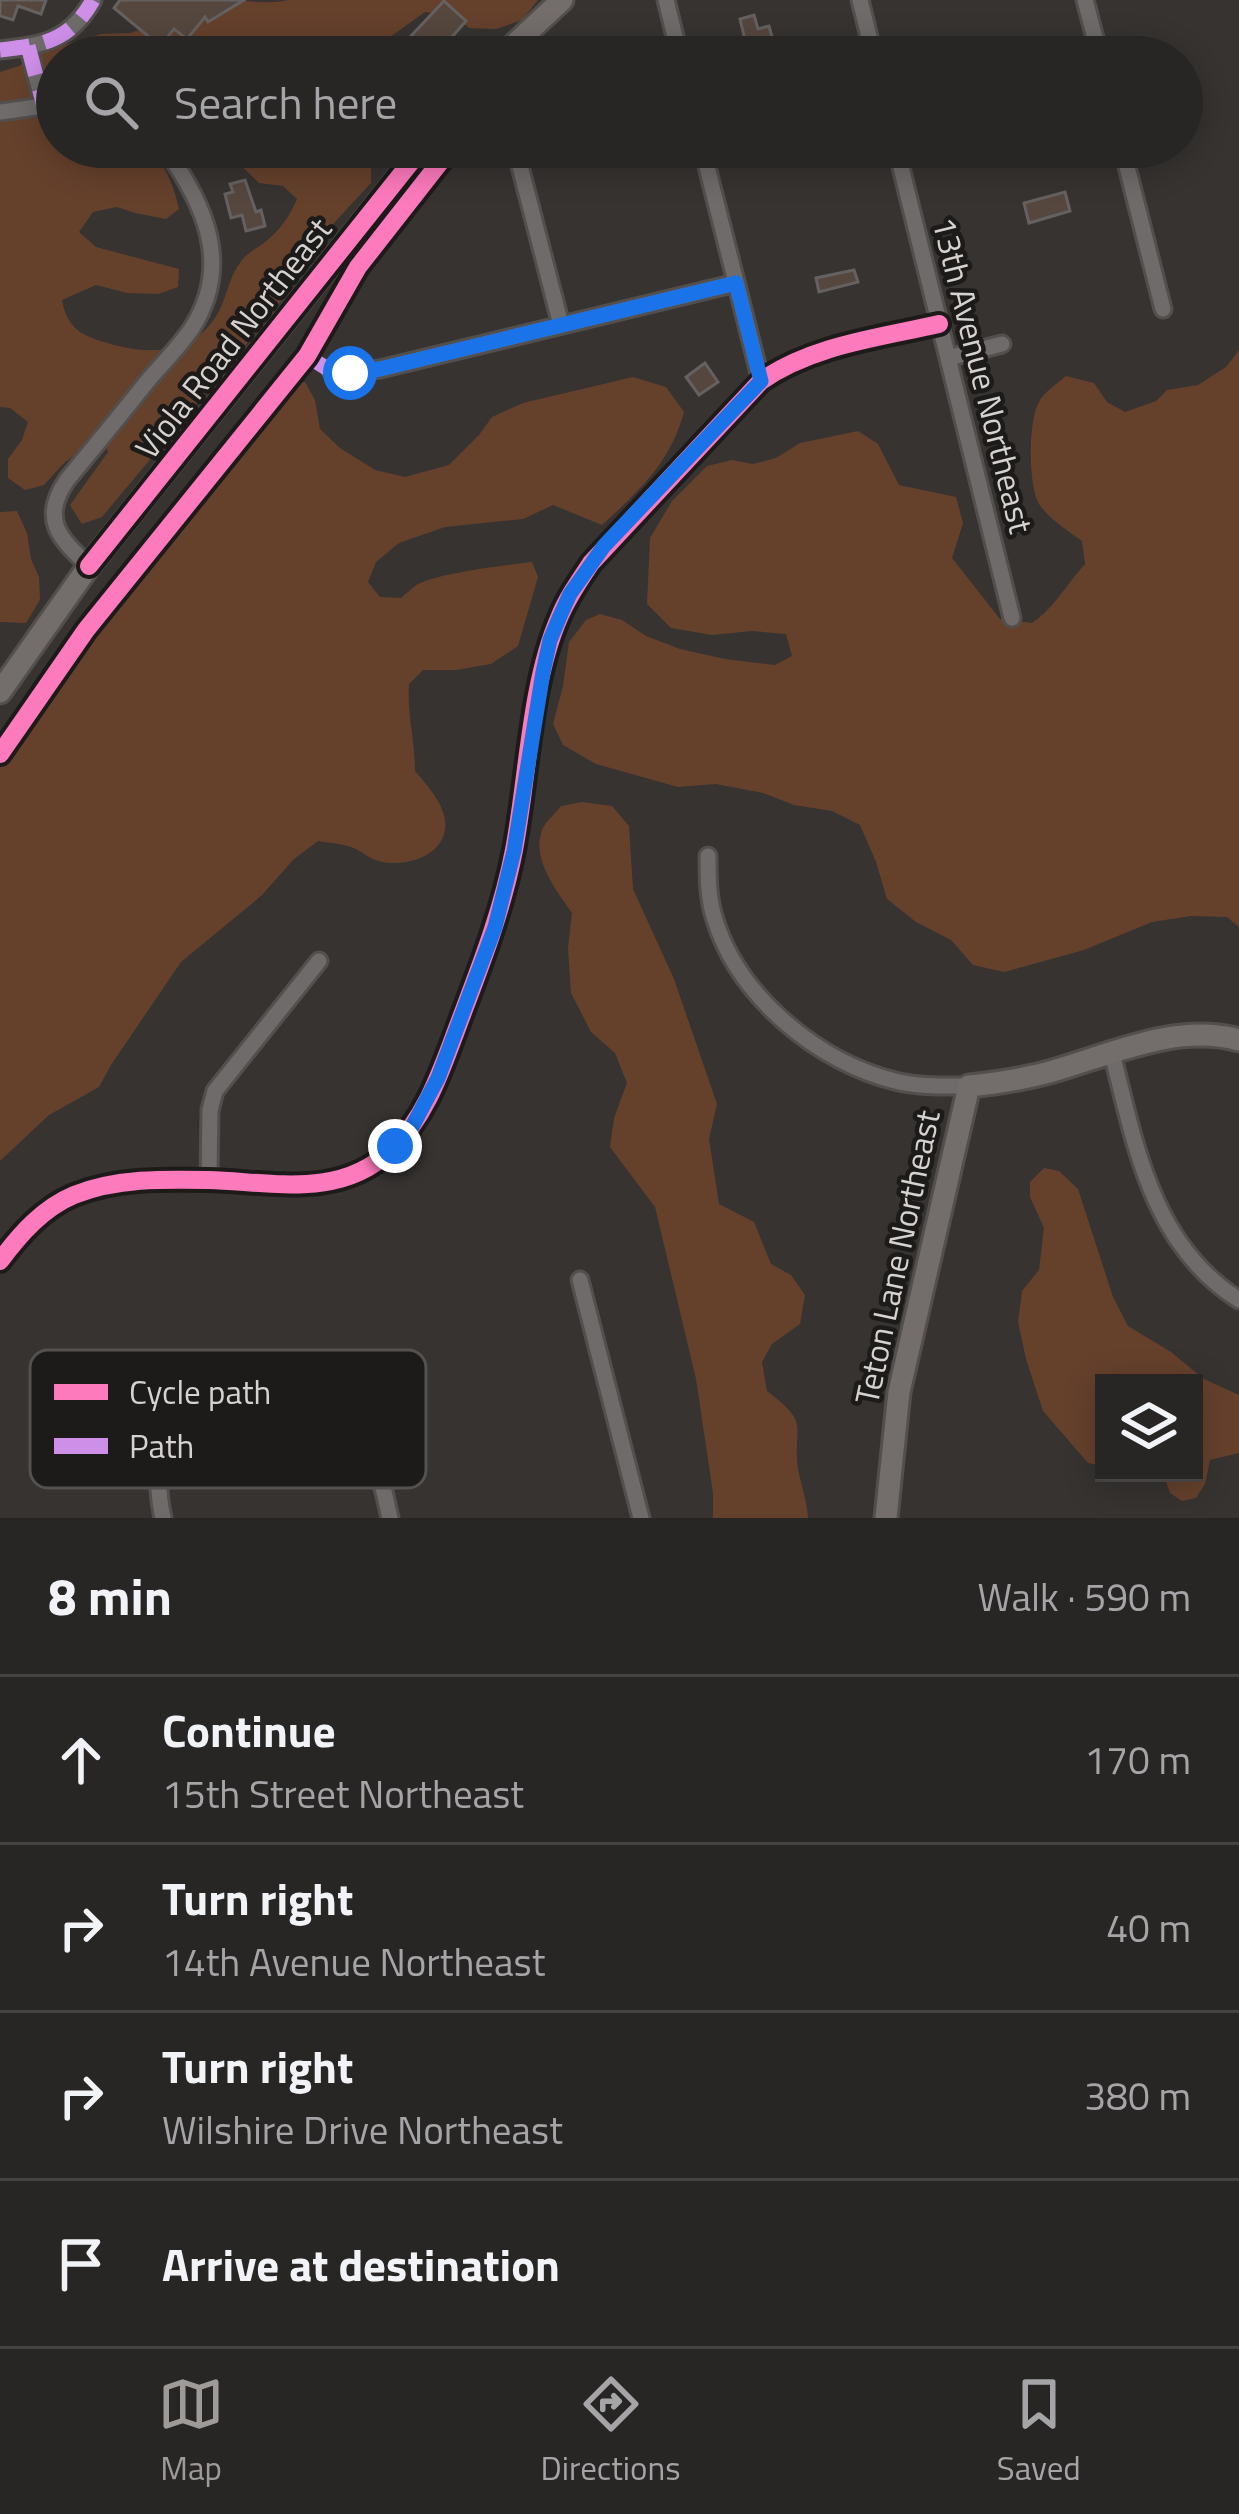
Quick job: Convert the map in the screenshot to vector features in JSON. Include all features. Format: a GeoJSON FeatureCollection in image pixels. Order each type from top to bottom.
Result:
{"type":"FeatureCollection","features":[{"type":"Feature","properties":{"kind":"main road"},"geometry":{"type":"LineString","coordinates":[[523,36],[562,0]]}},
{"type":"Feature","properties":{"kind":"main road","name":"Viola Road Northeast"},"geometry":{"type":"LineString","coordinates":[[0,692],[89,566],[406,168]]}},
{"type":"Feature","properties":{"kind":"main road","name":"Teton Lane Northeast"},"geometry":{"type":"LineString","coordinates":[[886,1518],[899,1392],[969,1086],[1009,1082],[1171,1037],[1239,1040]]}},
{"type":"Feature","properties":{"kind":"street"},"geometry":{"type":"LineString","coordinates":[[67,36],[93,0]]}},
{"type":"Feature","properties":{"kind":"street"},"geometry":{"type":"LineString","coordinates":[[665,0],[674,36]]}},
{"type":"Feature","properties":{"kind":"street"},"geometry":{"type":"LineString","coordinates":[[860,0],[869,36]]}},
{"type":"Feature","properties":{"kind":"street"},"geometry":{"type":"LineString","coordinates":[[1085,0],[1094,36]]}},
{"type":"Feature","properties":{"kind":"street"},"geometry":{"type":"LineString","coordinates":[[28,46],[36,67]]}},
{"type":"Feature","properties":{"kind":"street"},"geometry":{"type":"LineString","coordinates":[[0,50],[36,46]]}},
{"type":"Feature","properties":{"kind":"street"},"geometry":{"type":"LineString","coordinates":[[0,112],[36,107]]}},
{"type":"Feature","properties":{"kind":"street"},"geometry":{"type":"LineString","coordinates":[[89,566],[58,532],[52,515],[55,501],[67,480],[184,339],[210,287],[207,229],[177,168]]}},
{"type":"Feature","properties":{"kind":"street"},"geometry":{"type":"LineString","coordinates":[[520,168],[560,325]]}},
{"type":"Feature","properties":{"kind":"street"},"geometry":{"type":"LineString","coordinates":[[707,168],[761,381]]}},
{"type":"Feature","properties":{"kind":"street","name":"13th Avenue Northeast"},"geometry":{"type":"LineString","coordinates":[[901,168],[1012,618]]}},
{"type":"Feature","properties":{"kind":"street"},"geometry":{"type":"LineString","coordinates":[[1127,168],[1162,309]]}},
{"type":"Feature","properties":{"kind":"street"},"geometry":{"type":"LineString","coordinates":[[331,371],[380,369],[736,283]]}},
{"type":"Feature","properties":{"kind":"street"},"geometry":{"type":"LineString","coordinates":[[0,1261],[45,1212],[72,1196],[140,1181],[332,1182],[373,1165],[412,1127],[438,1078],[504,894],[550,640],[570,594],[604,546],[761,381],[816,352],[939,324]]}},
{"type":"Feature","properties":{"kind":"street"},"geometry":{"type":"LineString","coordinates":[[948,358],[1002,344]]}},
{"type":"Feature","properties":{"kind":"street"},"geometry":{"type":"LineString","coordinates":[[708,856],[709,897],[716,924],[734,960],[772,1012],[818,1048],[857,1068],[897,1082],[969,1086]]}},
{"type":"Feature","properties":{"kind":"street"},"geometry":{"type":"LineString","coordinates":[[209,1180],[210,1109],[215,1091],[320,961]]}},
{"type":"Feature","properties":{"kind":"street"},"geometry":{"type":"LineString","coordinates":[[1112,1053],[1137,1154],[1161,1214],[1190,1257],[1239,1300]]}},
{"type":"Feature","properties":{"kind":"street"},"geometry":{"type":"LineString","coordinates":[[580,1280],[641,1518]]}},
{"type":"Feature","properties":{"kind":"street"},"geometry":{"type":"LineString","coordinates":[[158,1488],[163,1518]]}},
{"type":"Feature","properties":{"kind":"street"},"geometry":{"type":"LineString","coordinates":[[383,1488],[390,1518]]}},
{"type":"Feature","properties":{"kind":"shaded area"},"geometry":{"type":"Polygon","coordinates":[[[225,0],[538,0],[522,20],[496,29],[469,28],[453,15],[425,12],[391,36],[94,36],[130,33],[225,0]]]}},
{"type":"Feature","properties":{"kind":"shaded area"},"geometry":{"type":"Polygon","coordinates":[[[35,54],[36,101],[0,114],[0,72],[35,54]]]}},
{"type":"Feature","properties":{"kind":"shaded area"},"geometry":{"type":"Polygon","coordinates":[[[0,118],[36,118],[36,168],[163,168],[167,174],[179,209],[166,219],[117,207],[93,212],[79,232],[96,247],[179,269],[178,287],[158,294],[96,285],[62,300],[67,317],[81,333],[137,349],[169,349],[209,326],[242,260],[275,233],[295,204],[297,199],[283,186],[259,183],[243,168],[371,168],[371,183],[333,224],[269,317],[102,517],[82,524],[70,505],[108,452],[102,434],[44,485],[25,490],[8,478],[8,459],[28,422],[10,408],[0,407],[0,118]]]}},
{"type":"Feature","properties":{"kind":"shaded area"},"geometry":{"type":"Polygon","coordinates":[[[1239,350],[1239,927],[1227,917],[1191,916],[1152,922],[1084,950],[1004,972],[973,965],[951,940],[916,922],[887,899],[860,825],[832,811],[794,805],[763,793],[716,784],[678,787],[596,764],[563,745],[553,724],[569,642],[586,620],[600,614],[680,649],[725,659],[775,665],[792,656],[786,634],[712,635],[671,628],[647,604],[650,538],[672,501],[707,466],[732,460],[753,464],[776,458],[800,443],[858,431],[878,444],[899,485],[956,497],[963,523],[952,558],[1000,619],[1032,623],[1085,564],[1082,541],[1048,515],[1035,495],[1031,438],[1041,398],[1066,376],[1094,383],[1107,402],[1125,412],[1156,401],[1167,390],[1198,385],[1226,367],[1239,350]]]}},
{"type":"Feature","properties":{"kind":"shaded area"},"geometry":{"type":"Polygon","coordinates":[[[633,377],[666,387],[684,412],[662,461],[602,525],[553,505],[523,519],[445,527],[399,543],[376,562],[368,582],[380,597],[401,598],[426,581],[506,565],[532,562],[538,577],[518,646],[491,664],[423,670],[409,684],[415,771],[443,813],[441,842],[425,856],[393,863],[318,841],[181,962],[99,1087],[49,1115],[0,1161],[0,742],[150,535],[223,449],[292,385],[305,382],[315,400],[320,429],[340,448],[375,470],[405,477],[449,465],[492,417],[523,403],[633,377]]]}},
{"type":"Feature","properties":{"kind":"shaded area"},"geometry":{"type":"Polygon","coordinates":[[[17,511],[39,577],[40,600],[26,623],[0,622],[0,512],[17,511]]]}},
{"type":"Feature","properties":{"kind":"shaded area"},"geometry":{"type":"Polygon","coordinates":[[[582,802],[612,806],[629,826],[633,889],[674,979],[717,1104],[709,1139],[719,1204],[754,1222],[771,1264],[791,1275],[805,1295],[800,1324],[772,1344],[762,1362],[767,1391],[795,1419],[808,1518],[713,1518],[696,1379],[655,1207],[610,1147],[627,1083],[615,1053],[591,1032],[571,993],[572,913],[547,874],[540,852],[548,821],[561,806],[582,802]]]}},
{"type":"Feature","properties":{"kind":"shaded area"},"geometry":{"type":"Polygon","coordinates":[[[1044,1168],[1059,1171],[1078,1189],[1113,1297],[1128,1326],[1198,1374],[1095,1374],[1095,1464],[1088,1463],[1043,1411],[1026,1359],[1018,1322],[1022,1291],[1039,1270],[1044,1228],[1030,1197],[1030,1182],[1044,1168]]]}},
{"type":"Feature","properties":{"kind":"shaded area"},"geometry":{"type":"Polygon","coordinates":[[[1203,1378],[1239,1395],[1239,1453],[1210,1460],[1205,1484],[1196,1498],[1182,1501],[1170,1493],[1166,1482],[1203,1482],[1203,1378]]]}},
{"type":"Feature","properties":{"kind":"building"},"geometry":{"type":"Polygon","coordinates":[[[0,0],[46,0],[41,14],[18,6],[13,20],[0,16],[0,0]]]}},
{"type":"Feature","properties":{"kind":"building"},"geometry":{"type":"Polygon","coordinates":[[[120,0],[244,0],[208,22],[205,17],[189,36],[174,29],[168,36],[148,36],[114,8],[120,0]]]}},
{"type":"Feature","properties":{"kind":"building"},"geometry":{"type":"Polygon","coordinates":[[[444,1],[466,21],[453,36],[411,36],[444,1]]]}},
{"type":"Feature","properties":{"kind":"building"},"geometry":{"type":"Polygon","coordinates":[[[754,15],[758,29],[769,26],[772,36],[744,36],[740,19],[754,15]]]}},
{"type":"Feature","properties":{"kind":"building"},"geometry":{"type":"Polygon","coordinates":[[[245,180],[265,226],[246,231],[242,215],[231,218],[225,194],[233,192],[230,184],[245,180]]]}},
{"type":"Feature","properties":{"kind":"building"},"geometry":{"type":"Polygon","coordinates":[[[1065,192],[1070,211],[1029,223],[1024,203],[1065,192]]]}},
{"type":"Feature","properties":{"kind":"building"},"geometry":{"type":"Polygon","coordinates":[[[854,270],[858,282],[819,292],[816,278],[854,270]]]}},
{"type":"Feature","properties":{"kind":"building"},"geometry":{"type":"Polygon","coordinates":[[[705,363],[718,382],[699,395],[686,377],[705,363]]]}},
{"type":"Feature","properties":{"kind":"marked path"},"geometry":{"type":"LineString","coordinates":[[58,36],[75,24],[93,0]]}},
{"type":"Feature","properties":{"kind":"marked path"},"geometry":{"type":"LineString","coordinates":[[0,50],[36,44]]}},
{"type":"Feature","properties":{"kind":"marked path"},"geometry":{"type":"LineString","coordinates":[[28,46],[36,76]]}},
{"type":"Feature","properties":{"kind":"marked path"},"geometry":{"type":"LineString","coordinates":[[307,356],[331,371]]}},
{"type":"Feature","properties":{"kind":"cycle path"},"geometry":{"type":"LineString","coordinates":[[89,566],[406,168]]}},
{"type":"Feature","properties":{"kind":"cycle path"},"geometry":{"type":"LineString","coordinates":[[0,754],[86,630],[307,356],[358,267],[436,168]]}},
{"type":"Feature","properties":{"kind":"cycle path"},"geometry":{"type":"LineString","coordinates":[[0,1261],[42,1214],[90,1189],[158,1180],[328,1182],[350,1176],[391,1150],[430,1095],[489,942],[514,850],[549,644],[582,576],[761,381],[824,351],[939,324]]}},
{"type":"Feature","properties":{"kind":"route"},"geometry":{"type":"LineString","coordinates":[[350,373],[736,283],[761,381],[604,546],[570,594],[550,640],[514,851],[495,927],[438,1078],[412,1127],[395,1146]]}}]}
